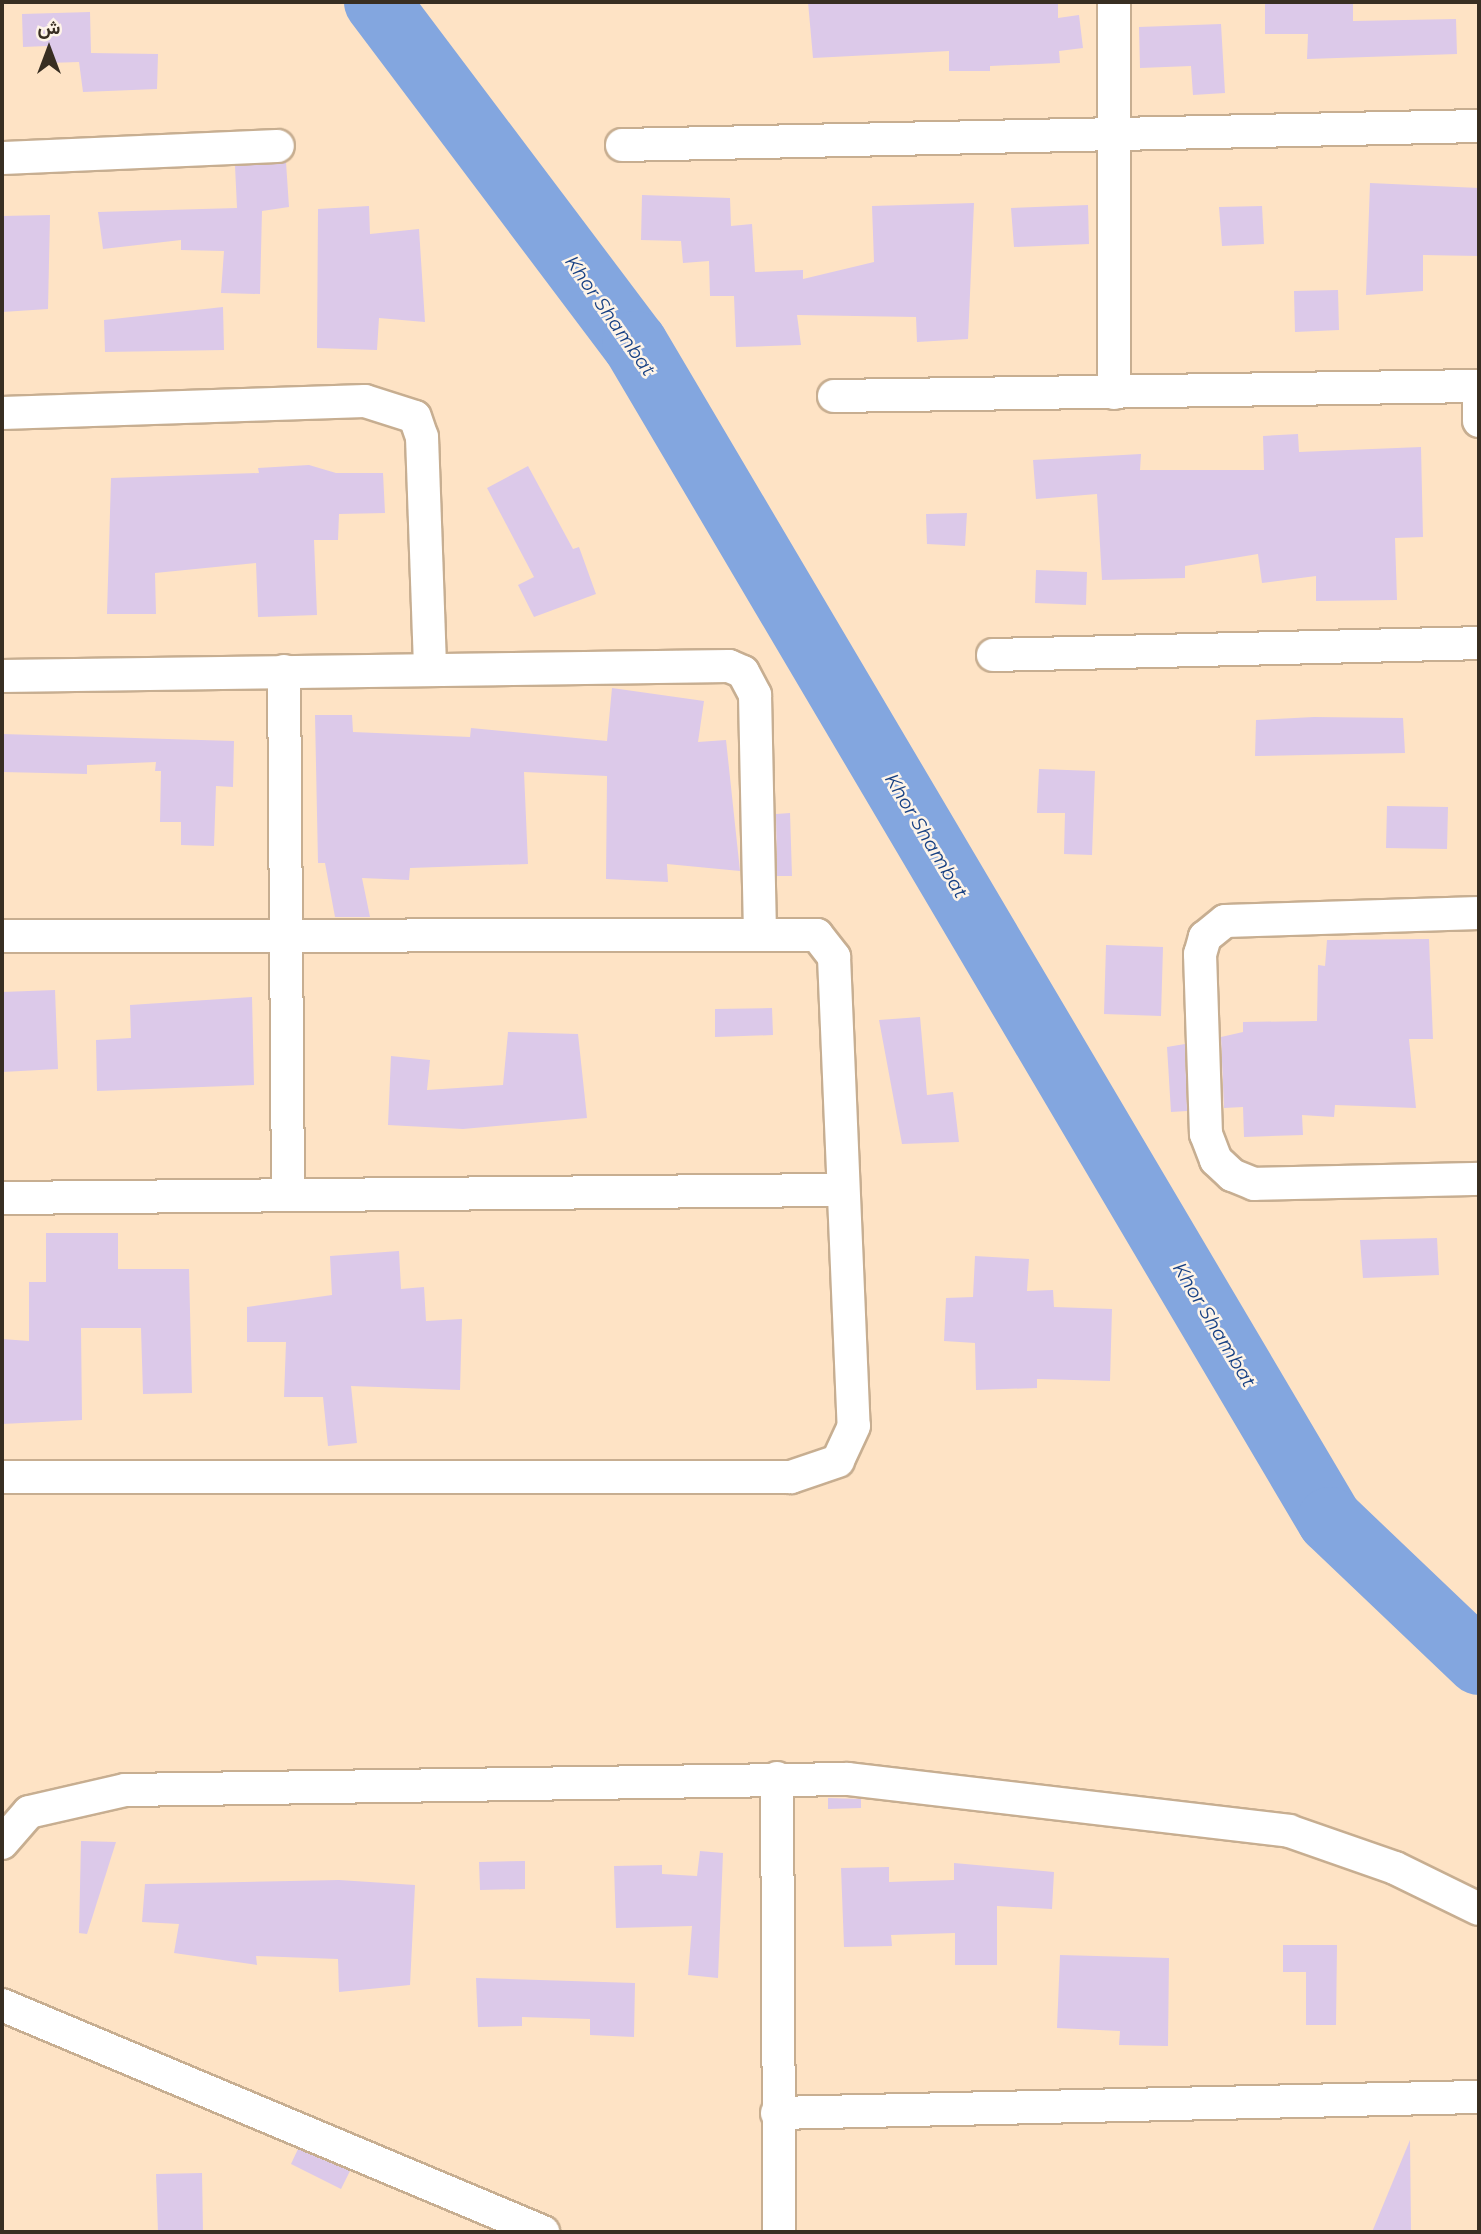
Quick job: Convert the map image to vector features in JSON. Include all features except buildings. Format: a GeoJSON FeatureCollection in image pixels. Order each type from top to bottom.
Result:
{"type":"FeatureCollection","features":[{"type":"Feature","properties":{"kind":"street"},"geometry":{"type":"LineString","coordinates":[[1114,2],[1114,393]]}},
{"type":"Feature","properties":{"kind":"street"},"geometry":{"type":"LineString","coordinates":[[622,145],[1113,130],[1479,126]]}},
{"type":"Feature","properties":{"kind":"street"},"geometry":{"type":"LineString","coordinates":[[2,158],[278,146]]}},
{"type":"Feature","properties":{"kind":"street"},"geometry":{"type":"LineString","coordinates":[[834,396],[1479,386],[1479,421]]}},
{"type":"Feature","properties":{"kind":"street"},"geometry":{"type":"LineString","coordinates":[[2,413],[365,401],[415,417],[422,437],[430,666]]}},
{"type":"Feature","properties":{"kind":"street"},"geometry":{"type":"LineString","coordinates":[[993,655],[1479,643]]}},
{"type":"Feature","properties":{"kind":"street"},"geometry":{"type":"LineString","coordinates":[[2,676],[430,666],[707,664],[743,672],[755,695],[760,931]]}},
{"type":"Feature","properties":{"kind":"street"},"geometry":{"type":"LineString","coordinates":[[284,671],[288,1195]]}},
{"type":"Feature","properties":{"kind":"street"},"geometry":{"type":"LineString","coordinates":[[1479,913],[1225,921],[1205,937],[1200,954],[1206,1133],[1216,1160],[1232,1175],[1254,1184],[1479,1179]]}},
{"type":"Feature","properties":{"kind":"street"},"geometry":{"type":"LineString","coordinates":[[2,936],[760,931],[817,935],[834,957],[854,1426],[838,1461],[791,1477],[2,1477]]}},
{"type":"Feature","properties":{"kind":"street"},"geometry":{"type":"LineString","coordinates":[[2,1198],[843,1190]]}},
{"type":"Feature","properties":{"kind":"street"},"geometry":{"type":"LineString","coordinates":[[777,1778],[779,2232]]}},
{"type":"Feature","properties":{"kind":"street"},"geometry":{"type":"LineString","coordinates":[[2,1843],[29,1812],[125,1790],[777,1778],[957,1788],[1289,1831],[1395,1868],[1479,1909]]}},
{"type":"Feature","properties":{"kind":"street"},"geometry":{"type":"LineString","coordinates":[[2,2005],[543,2232]]}},
{"type":"Feature","properties":{"kind":"street"},"geometry":{"type":"LineString","coordinates":[[777,2113],[1479,2096]]}},
{"type":"Feature","properties":{"kind":"waterway","name":"Khor Shambat"},"geometry":{"type":"LineString","coordinates":[[377,2],[635,344],[1330,1520],[1479,1662]]}}]}
